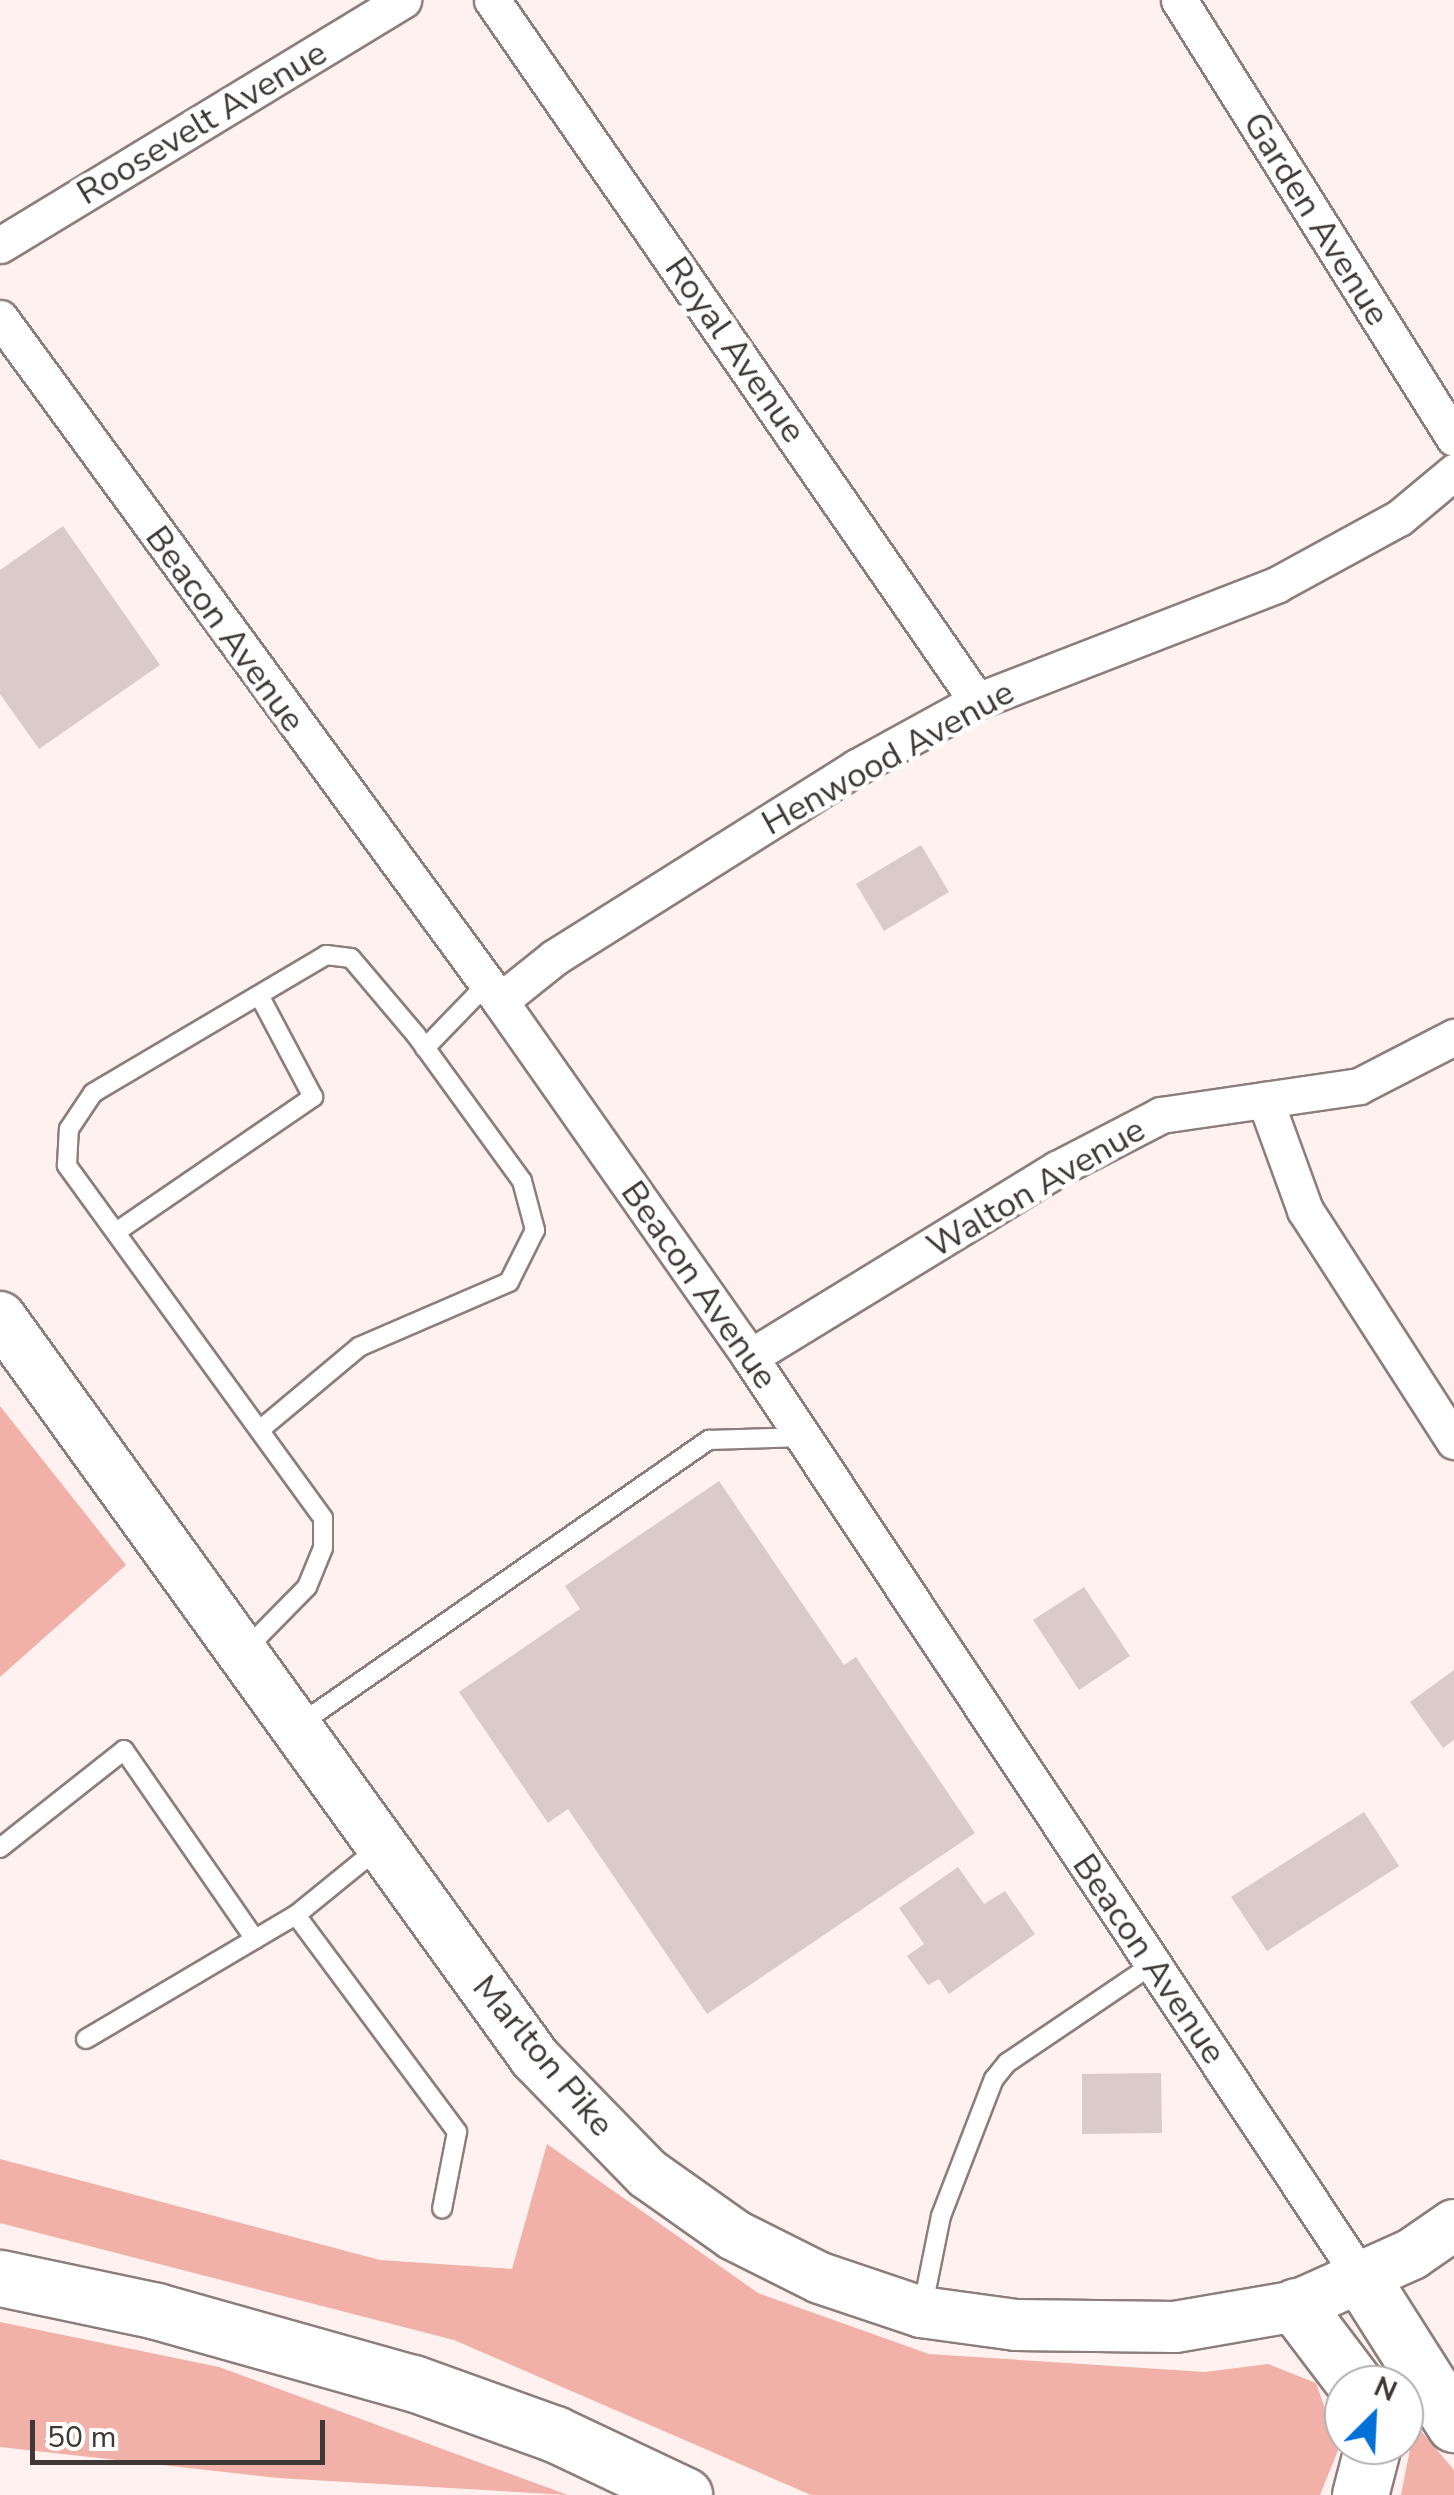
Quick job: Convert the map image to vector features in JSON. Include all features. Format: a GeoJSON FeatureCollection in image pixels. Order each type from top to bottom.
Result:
{"type":"FeatureCollection","features":[{"type":"Feature","properties":{"kind":"highway"},"geometry":{"type":"LineString","coordinates":[[0,2278],[190,2320],[413,2383],[555,2434],[684,2495]]}},
{"type":"Feature","properties":{"kind":"highway"},"geometry":{"type":"LineString","coordinates":[[1362,2279],[1454,2424]]}},
{"type":"Feature","properties":{"kind":"highway"},"geometry":{"type":"LineString","coordinates":[[1296,2306],[1341,2365]]}},
{"type":"Feature","properties":{"kind":"highway"},"geometry":{"type":"LineString","coordinates":[[1360,2495],[1368,2465]]}},
{"type":"Feature","properties":{"kind":"main road","name":"Marlton Pike"},"geometry":{"type":"LineString","coordinates":[[5,1332],[535,2058],[648,2174],[773,2257],[921,2312],[1016,2325],[1175,2328],[1296,2306],[1362,2279],[1454,2225]]}},
{"type":"Feature","properties":{"kind":"street","name":"Roosevelt Avenue"},"geometry":{"type":"LineString","coordinates":[[0,245],[404,0]]}},
{"type":"Feature","properties":{"kind":"street","name":"Royal Avenue"},"geometry":{"type":"LineString","coordinates":[[492,0],[977,701]]}},
{"type":"Feature","properties":{"kind":"street","name":"Garden Avenue"},"geometry":{"type":"LineString","coordinates":[[1179,0],[1454,438]]}},
{"type":"Feature","properties":{"kind":"street","name":"Beacon Avenue"},"geometry":{"type":"LineString","coordinates":[[0,318],[492,994],[750,1357],[1362,2279]]}},
{"type":"Feature","properties":{"kind":"street","name":"Henwood Avenue"},"geometry":{"type":"LineString","coordinates":[[492,994],[856,767],[977,701],[1276,585],[1399,518],[1454,472]]}},
{"type":"Feature","properties":{"kind":"street","name":"Walton Avenue"},"geometry":{"type":"LineString","coordinates":[[750,1357],[1057,1170],[1161,1116],[1359,1086],[1454,1036]]}},
{"type":"Feature","properties":{"kind":"street"},"geometry":{"type":"LineString","coordinates":[[1266,1100],[1305,1210],[1454,1441]]}},
{"type":"Feature","properties":{"kind":"lane"},"geometry":{"type":"LineString","coordinates":[[242,1652],[307,1587],[322,1548],[323,1518],[67,1165],[69,1128],[94,1093],[326,955],[351,958],[426,1048],[522,1180],[535,1230],[510,1282],[359,1347],[261,1429]]}},
{"type":"Feature","properties":{"kind":"lane"},"geometry":{"type":"LineString","coordinates":[[426,1048],[492,994]]}},
{"type":"Feature","properties":{"kind":"lane"},"geometry":{"type":"LineString","coordinates":[[116,1232],[313,1097],[259,995]]}},
{"type":"Feature","properties":{"kind":"lane"},"geometry":{"type":"LineString","coordinates":[[296,1726],[710,1440],[804,1437]]}},
{"type":"Feature","properties":{"kind":"lane"},"geometry":{"type":"LineString","coordinates":[[0,1848],[124,1750],[255,1939]]}},
{"type":"Feature","properties":{"kind":"lane"},"geometry":{"type":"LineString","coordinates":[[86,2039],[296,1915],[381,1846]]}},
{"type":"Feature","properties":{"kind":"lane"},"geometry":{"type":"LineString","coordinates":[[296,1915],[457,2132],[442,2209]]}},
{"type":"Feature","properties":{"kind":"lane"},"geometry":{"type":"LineString","coordinates":[[921,2312],[941,2216],[994,2079],[1007,2063],[1153,1964]]}},
{"type":"Feature","properties":{"kind":"shaded area"},"geometry":{"type":"Polygon","coordinates":[[[0,1406],[126,1565],[0,1677],[0,1406]]]}},
{"type":"Feature","properties":{"kind":"shaded area"},"geometry":{"type":"Polygon","coordinates":[[[547,2144],[758,2293],[929,2354],[1205,2372],[1268,2364],[1316,2383],[1324,2406],[1324,2465],[1332,2465],[1320,2495],[811,2495],[454,2340],[0,2223],[0,2159],[380,2260],[512,2269],[547,2144]]]}},
{"type":"Feature","properties":{"kind":"shaded area"},"geometry":{"type":"Polygon","coordinates":[[[0,2322],[219,2367],[568,2495],[278,2478],[0,2447],[0,2322]]]}},
{"type":"Feature","properties":{"kind":"shaded area"},"geometry":{"type":"Polygon","coordinates":[[[1424,2435],[1454,2470],[1454,2495],[1401,2495],[1407,2465],[1424,2465],[1424,2435]]]}},
{"type":"Feature","properties":{"kind":"building"},"geometry":{"type":"Polygon","coordinates":[[[63,526],[160,665],[39,749],[0,694],[0,570],[63,526]]]}},
{"type":"Feature","properties":{"kind":"building"},"geometry":{"type":"Polygon","coordinates":[[[921,845],[949,892],[884,931],[856,884],[921,845]]]}},
{"type":"Feature","properties":{"kind":"building"},"geometry":{"type":"Polygon","coordinates":[[[719,1481],[844,1665],[856,1657],[975,1833],[707,2014],[568,1809],[548,1823],[459,1692],[580,1609],[565,1586],[719,1481]]]}},
{"type":"Feature","properties":{"kind":"building"},"geometry":{"type":"Polygon","coordinates":[[[1084,1587],[1130,1656],[1079,1690],[1033,1620],[1084,1587]]]}},
{"type":"Feature","properties":{"kind":"building"},"geometry":{"type":"Polygon","coordinates":[[[1454,1670],[1454,1740],[1443,1748],[1410,1702],[1454,1670]]]}},
{"type":"Feature","properties":{"kind":"building"},"geometry":{"type":"Polygon","coordinates":[[[1364,1812],[1399,1866],[1267,1951],[1231,1897],[1364,1812]]]}},
{"type":"Feature","properties":{"kind":"building"},"geometry":{"type":"Polygon","coordinates":[[[958,1867],[984,1904],[1005,1891],[1035,1934],[949,1994],[939,1979],[928,1985],[907,1956],[924,1944],[899,1908],[958,1867]]]}},
{"type":"Feature","properties":{"kind":"building"},"geometry":{"type":"Polygon","coordinates":[[[1161,2073],[1162,2133],[1082,2134],[1082,2074],[1161,2073]]]}}]}
